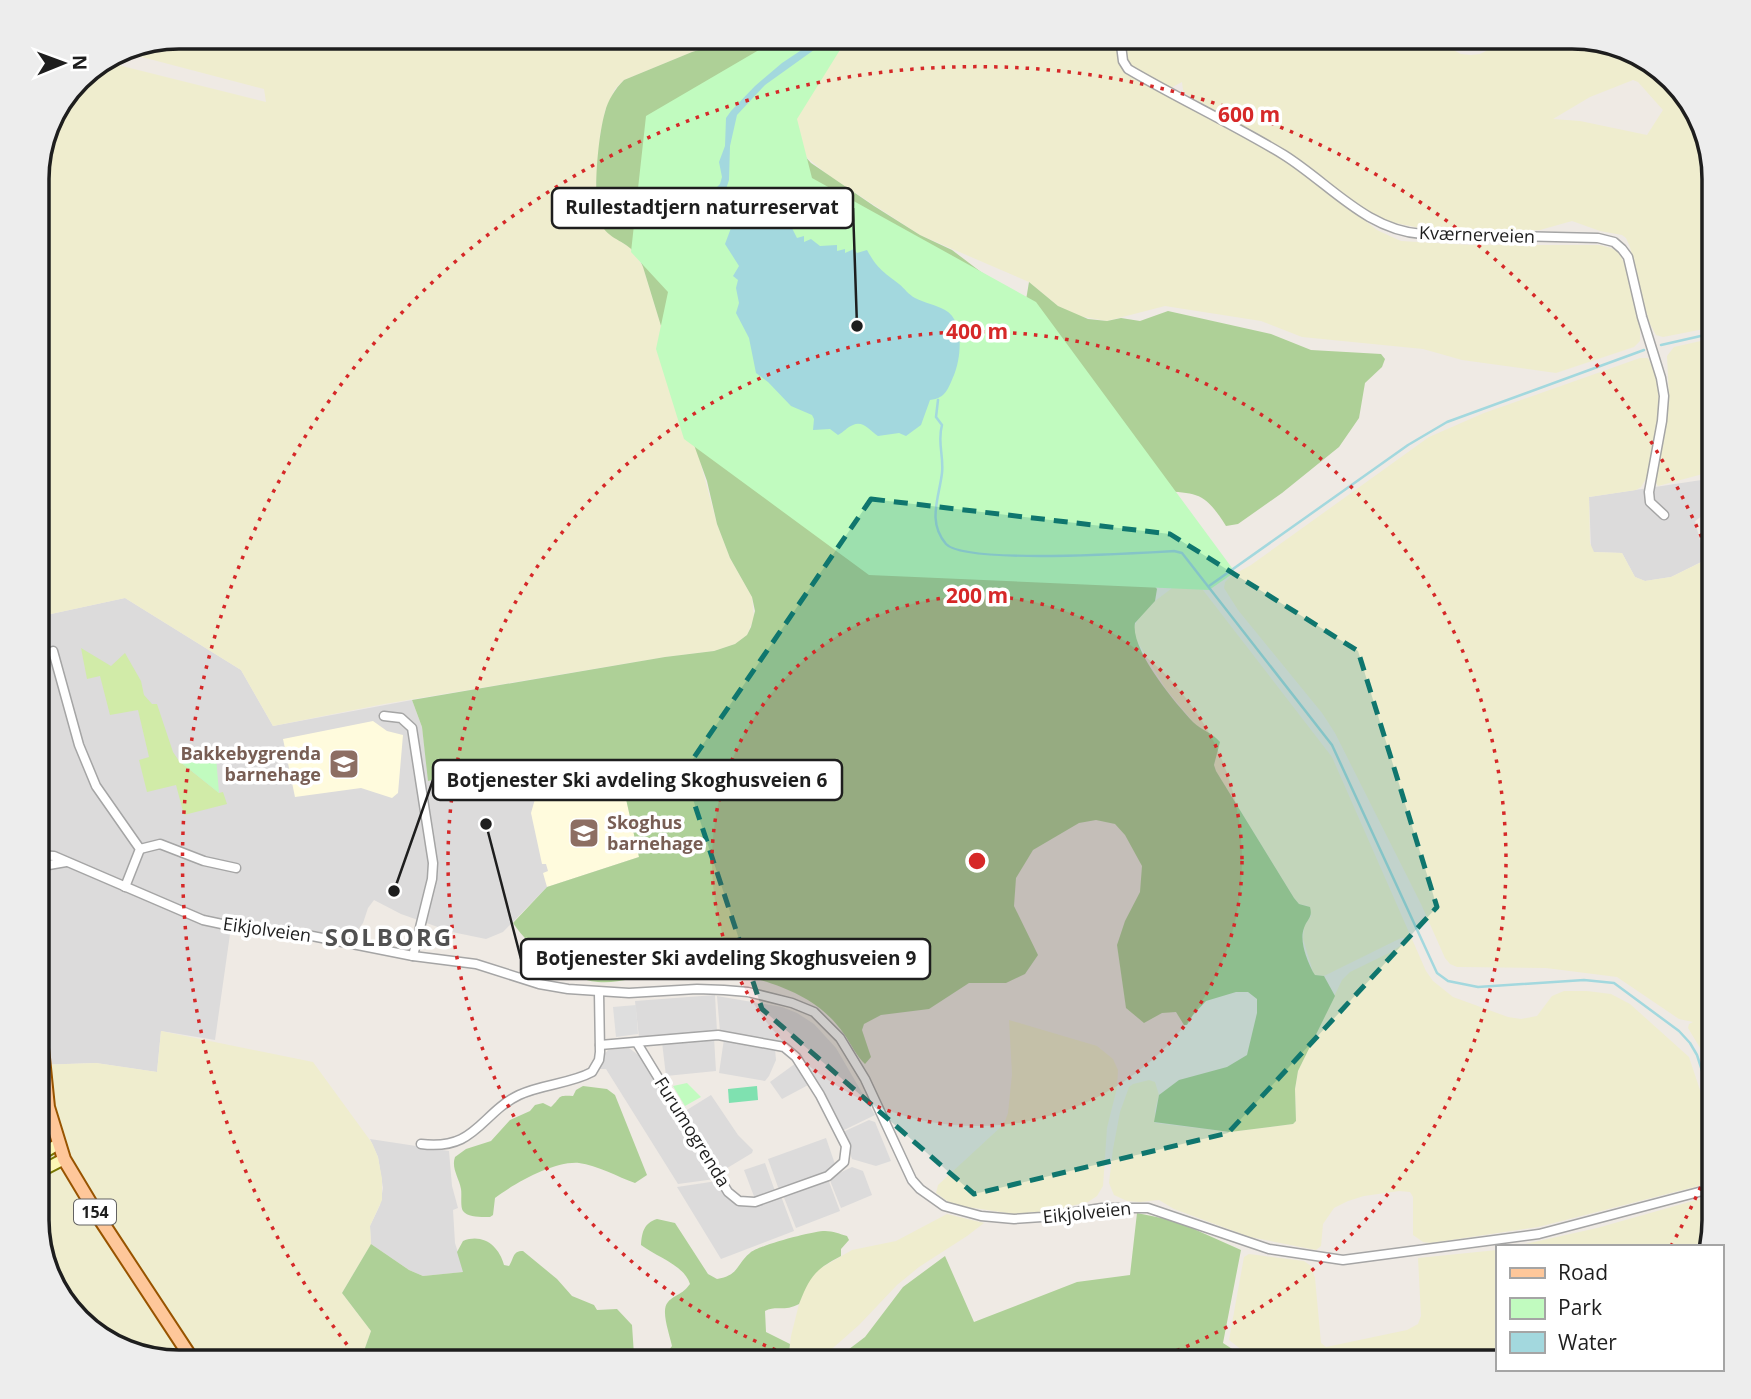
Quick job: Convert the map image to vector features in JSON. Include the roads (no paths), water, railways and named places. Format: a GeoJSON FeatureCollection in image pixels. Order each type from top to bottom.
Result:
{"type":"FeatureCollection","features":[{"type":"Feature","properties":{"kind":"main road","name":"154"},"geometry":{"type":"LineString","coordinates":[[49,1107],[64,1159],[186,1350]]}},
{"type":"Feature","properties":{"kind":"main road"},"geometry":{"type":"LineString","coordinates":[[49,1150],[58,1144]]}},
{"type":"Feature","properties":{"kind":"main road"},"geometry":{"type":"LineString","coordinates":[[49,1167],[64,1159]]}},
{"type":"Feature","properties":{"kind":"street","name":"Kværnerveien"},"geometry":{"type":"LineString","coordinates":[[1122,49],[1123,61],[1128,69],[1283,155],[1385,226],[1422,234],[1598,238],[1614,242],[1622,248],[1630,264],[1642,317],[1663,386],[1662,421],[1649,492],[1650,502],[1664,515]]}},
{"type":"Feature","properties":{"kind":"street"},"geometry":{"type":"LineString","coordinates":[[53,651],[79,745],[96,786],[140,849]]}},
{"type":"Feature","properties":{"kind":"street"},"geometry":{"type":"LineString","coordinates":[[384,716],[401,718],[412,728],[433,863],[432,879],[413,957]]}},
{"type":"Feature","properties":{"kind":"street"},"geometry":{"type":"LineString","coordinates":[[140,849],[160,844],[204,862],[236,868]]}},
{"type":"Feature","properties":{"kind":"street"},"geometry":{"type":"LineString","coordinates":[[125,887],[140,849]]}},
{"type":"Feature","properties":{"kind":"street","name":"Eikjolveien"},"geometry":{"type":"LineString","coordinates":[[49,856],[204,920],[245,928],[302,934],[413,957],[476,964],[538,984],[599,992],[724,990],[748,992],[792,1003],[814,1012],[840,1038],[855,1061],[912,1180],[944,1206],[981,1216],[1014,1219],[1102,1208],[1148,1208],[1269,1249],[1343,1260],[1539,1234],[1702,1191]]}},
{"type":"Feature","properties":{"kind":"street"},"geometry":{"type":"LineString","coordinates":[[49,865],[66,862]]}},
{"type":"Feature","properties":{"kind":"street"},"geometry":{"type":"LineString","coordinates":[[421,1144],[458,1141],[478,1129],[520,1094],[589,1074],[599,1060],[599,992]]}},
{"type":"Feature","properties":{"kind":"street","name":"Furumogrenda"},"geometry":{"type":"LineString","coordinates":[[600,1045],[718,1035],[788,1049],[820,1095],[840,1133],[846,1146],[844,1162],[828,1176],[755,1202],[739,1201],[728,1192],[637,1043]]}},
{"type":"Feature","properties":{"kind":"water"},"geometry":{"type":"Polygon","coordinates":[[[803,49],[815,49],[765,85],[737,115],[730,146],[729,180],[724,195],[730,201],[733,212],[743,217],[757,219],[773,213],[776,218],[786,219],[783,226],[791,226],[797,238],[804,236],[804,242],[811,239],[820,246],[837,245],[837,251],[845,249],[845,253],[854,249],[857,253],[867,250],[880,269],[910,295],[942,308],[951,315],[956,322],[960,340],[954,375],[943,395],[930,400],[921,425],[906,436],[899,433],[878,436],[860,424],[851,426],[838,435],[830,429],[813,430],[812,415],[791,406],[756,373],[749,338],[736,313],[739,303],[736,288],[738,280],[733,276],[739,266],[725,244],[731,228],[724,212],[715,209],[713,204],[718,190],[713,191],[720,184],[722,177],[719,162],[725,146],[726,118],[755,86],[803,49]]]}},
{"type":"Feature","properties":{"kind":"waterway"},"geometry":{"type":"LineString","coordinates":[[1661,345],[1702,336]]}},
{"type":"Feature","properties":{"kind":"waterway"},"geometry":{"type":"LineString","coordinates":[[1209,586],[1408,445],[1447,422],[1644,350]]}},
{"type":"Feature","properties":{"kind":"waterway"},"geometry":{"type":"LineString","coordinates":[[938,400],[936,417],[942,425],[942,473],[936,518],[940,536],[946,544],[960,550],[1017,556],[1174,551],[1182,553],[1332,745],[1437,973],[1448,981],[1478,987],[1584,980],[1614,983],[1679,1031],[1697,1055],[1702,1071]]}},
{"type":"Feature","properties":{"kind":"place","name":"Rullestadtjern naturreservat"},"geometry":{"type":"Point","coordinates":[857,326]}},
{"type":"Feature","properties":{"kind":"place","name":"Bakkebygrenda barnehage"},"geometry":{"type":"Point","coordinates":[344,764]}},
{"type":"Feature","properties":{"kind":"place","name":"Botjenester Ski avdeling Skoghusveien 9"},"geometry":{"type":"Point","coordinates":[486,824]}},
{"type":"Feature","properties":{"kind":"place","name":"Skoghus barnehage"},"geometry":{"type":"Point","coordinates":[584,833]}},
{"type":"Feature","properties":{"kind":"place","name":"Botjenester Ski avdeling Skoghusveien 6"},"geometry":{"type":"Point","coordinates":[394,891]}},
{"type":"Feature","properties":{"kind":"district","name":"SOLBORG"},"geometry":{"type":"Point","coordinates":[389,938]}}]}
